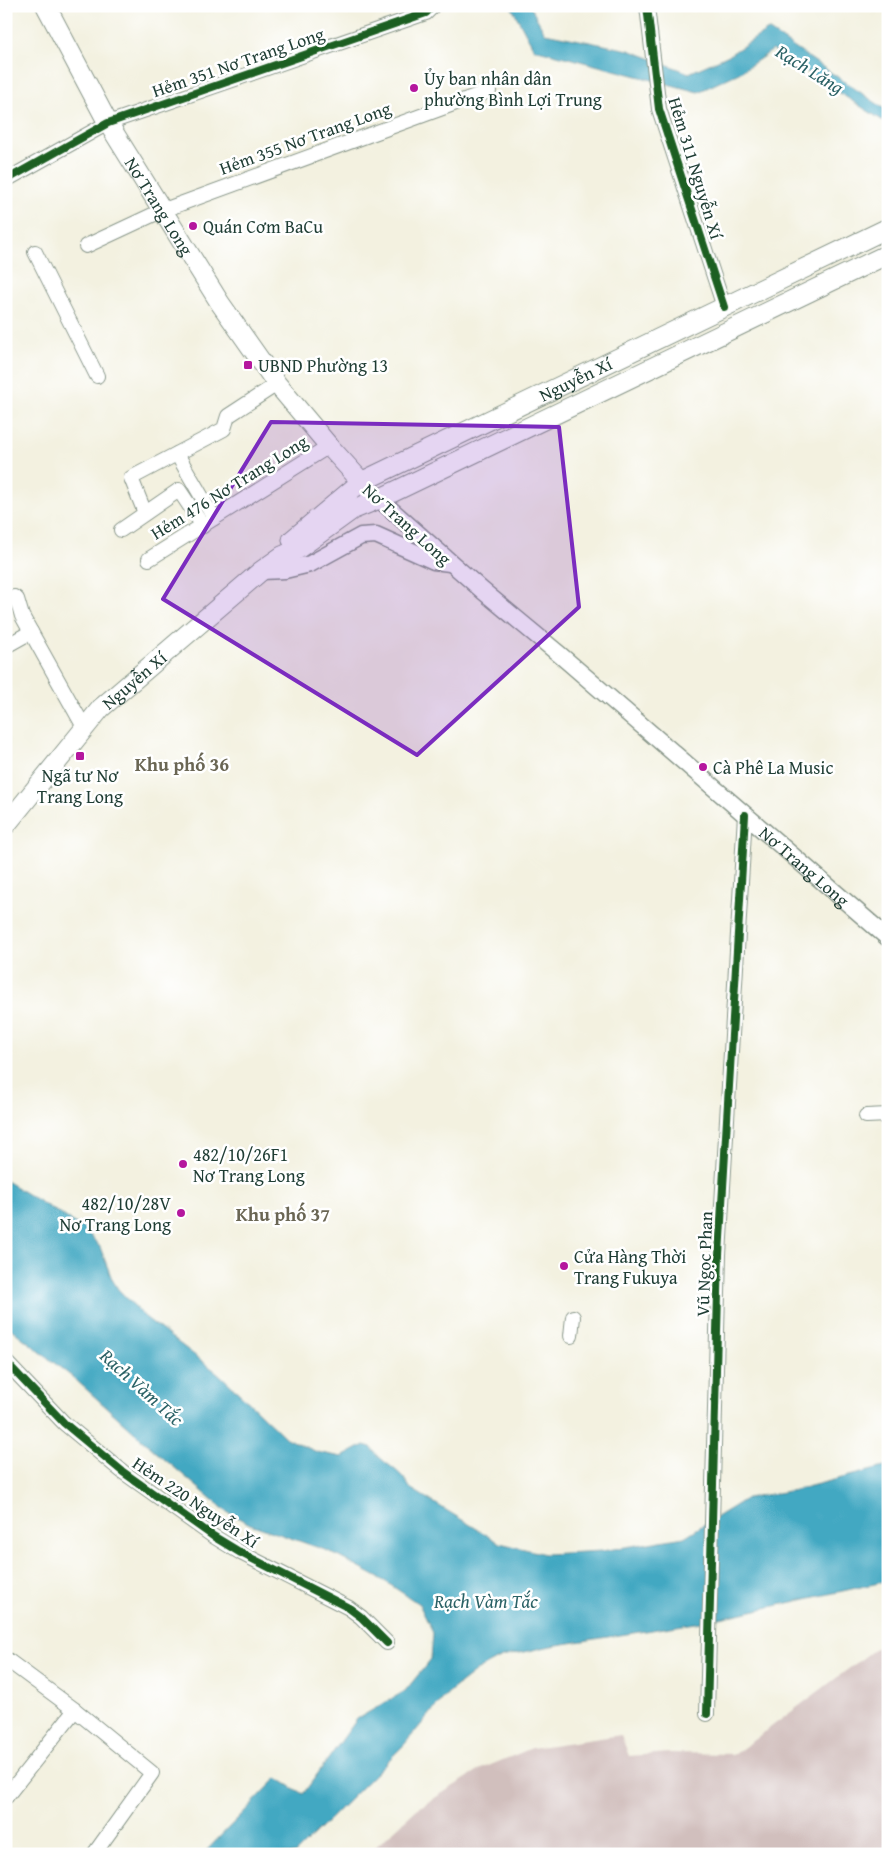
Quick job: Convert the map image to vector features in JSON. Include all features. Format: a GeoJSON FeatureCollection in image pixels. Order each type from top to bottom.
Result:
{"type":"FeatureCollection","features":[{"type":"Feature","properties":{"kind":"main road","name":"Nơ Trang Long"},"geometry":{"type":"LineString","coordinates":[[46,6],[108,123],[220,303],[277,384],[329,446],[379,499]]}},
{"type":"Feature","properties":{"kind":"main road","name":"Nguyễn Xí"},"geometry":{"type":"LineString","coordinates":[[282,556],[292,540],[361,482],[888,228]]}},
{"type":"Feature","properties":{"kind":"main road","name":"Nguyễn Xí"},"geometry":{"type":"LineString","coordinates":[[6,825],[101,708],[261,571],[282,556],[298,549],[352,510],[379,499],[888,254]]}},
{"type":"Feature","properties":{"kind":"street","name":"Hẻm 351 Nơ Trang Long"},"geometry":{"type":"LineString","coordinates":[[6,180],[108,123],[426,13],[432,6]]}},
{"type":"Feature","properties":{"kind":"street","name":"Hẻm 311 Nguyễn Xí"},"geometry":{"type":"LineString","coordinates":[[647,6],[659,109],[724,307]]}},
{"type":"Feature","properties":{"kind":"street","name":"Hẻm 355 Nơ Trang Long"},"geometry":{"type":"LineString","coordinates":[[86,246],[161,211],[490,91]]}},
{"type":"Feature","properties":{"kind":"street"},"geometry":{"type":"LineString","coordinates":[[35,252],[97,376]]}},
{"type":"Feature","properties":{"kind":"street"},"geometry":{"type":"LineString","coordinates":[[145,513],[131,478],[224,429],[228,416],[277,384]]}},
{"type":"Feature","properties":{"kind":"street","name":"Hẻm 476 Nơ Trang Long"},"geometry":{"type":"LineString","coordinates":[[149,559],[329,446]]}},
{"type":"Feature","properties":{"kind":"street"},"geometry":{"type":"LineString","coordinates":[[178,454],[209,522]]}},
{"type":"Feature","properties":{"kind":"street"},"geometry":{"type":"LineString","coordinates":[[121,530],[179,490],[209,522]]}},
{"type":"Feature","properties":{"kind":"street","name":"Nơ Trang Long"},"geometry":{"type":"LineString","coordinates":[[379,499],[450,563],[559,654],[888,938]]}},
{"type":"Feature","properties":{"kind":"street"},"geometry":{"type":"LineString","coordinates":[[261,571],[285,570],[310,564],[361,536],[376,535],[434,562],[450,563]]}},
{"type":"Feature","properties":{"kind":"street"},"geometry":{"type":"LineString","coordinates":[[6,599],[17,598],[22,616],[84,727]]}},
{"type":"Feature","properties":{"kind":"street"},"geometry":{"type":"LineString","coordinates":[[6,646],[31,632]]}},
{"type":"Feature","properties":{"kind":"street","name":"Vũ Ngọc Phan"},"geometry":{"type":"LineString","coordinates":[[707,1714],[719,1255],[745,815]]}},
{"type":"Feature","properties":{"kind":"street"},"geometry":{"type":"LineString","coordinates":[[866,1116],[888,1115]]}},
{"type":"Feature","properties":{"kind":"street"},"geometry":{"type":"LineString","coordinates":[[571,1336],[573,1317]]}},
{"type":"Feature","properties":{"kind":"street","name":"Hẻm 220 Nguyễn Xí"},"geometry":{"type":"LineString","coordinates":[[6,1362],[64,1423],[123,1472],[213,1536],[241,1553],[349,1608],[362,1617],[387,1643]]}},
{"type":"Feature","properties":{"kind":"street"},"geometry":{"type":"LineString","coordinates":[[6,1659],[76,1710],[152,1773],[94,1854]]}},
{"type":"Feature","properties":{"kind":"street"},"geometry":{"type":"LineString","coordinates":[[6,1797],[76,1710]]}},
{"type":"Feature","properties":{"kind":"highlighted area"},"geometry":{"type":"Polygon","coordinates":[[[271,422],[559,427],[579,607],[417,755],[163,599],[271,422]]]}},
{"type":"Feature","properties":{"kind":"shaded area"},"geometry":{"type":"Polygon","coordinates":[[[883,1643],[888,1644],[888,1854],[368,1854],[417,1809],[481,1769],[532,1748],[621,1735],[629,1756],[670,1753],[735,1754],[883,1643]]]}},
{"type":"Feature","properties":{"kind":"water","name":"Rạch Lăng"},"geometry":{"type":"Polygon","coordinates":[[[511,6],[530,6],[545,33],[629,50],[689,73],[729,55],[768,30],[888,111],[888,124],[773,50],[739,73],[698,92],[534,49],[511,6]]]}},
{"type":"Feature","properties":{"kind":"water","name":"Rạch Vàm Tắc"},"geometry":{"type":"Polygon","coordinates":[[[6,1181],[85,1229],[100,1247],[112,1279],[118,1289],[145,1317],[219,1374],[286,1438],[317,1452],[342,1457],[364,1445],[371,1447],[380,1458],[402,1476],[410,1488],[500,1543],[545,1554],[602,1551],[684,1537],[747,1498],[795,1490],[888,1466],[888,1581],[702,1622],[551,1646],[502,1657],[476,1671],[448,1693],[403,1746],[295,1854],[203,1854],[277,1778],[303,1794],[357,1719],[405,1691],[431,1659],[433,1633],[419,1604],[386,1582],[328,1551],[250,1524],[227,1512],[156,1452],[76,1380],[6,1325],[6,1181]]]}},
{"type":"Feature","properties":{"kind":"cycle path"},"geometry":{"type":"LineString","coordinates":[[6,180],[108,123],[426,13],[433,6]]}},
{"type":"Feature","properties":{"kind":"cycle path"},"geometry":{"type":"LineString","coordinates":[[647,6],[659,109],[724,307]]}},
{"type":"Feature","properties":{"kind":"cycle path"},"geometry":{"type":"LineString","coordinates":[[707,1714],[719,1255],[745,815]]}},
{"type":"Feature","properties":{"kind":"cycle path"},"geometry":{"type":"LineString","coordinates":[[6,1362],[64,1423],[123,1472],[213,1536],[241,1553],[349,1608],[361,1617],[387,1643]]}},
{"type":"Feature","properties":{"kind":"place","name":"Ủy ban nhân dân phường Bình Lợi Trung"},"geometry":{"type":"Point","coordinates":[414,88]}},
{"type":"Feature","properties":{"kind":"place","name":"Quán Cơm BaCu"},"geometry":{"type":"Point","coordinates":[193,226]}},
{"type":"Feature","properties":{"kind":"place","name":"UBND Phường 13"},"geometry":{"type":"Point","coordinates":[248,365]}},
{"type":"Feature","properties":{"kind":"place","name":"Ngã tư Nơ Trang Long"},"geometry":{"type":"Point","coordinates":[80,756]}},
{"type":"Feature","properties":{"kind":"place","name":"Cà Phê La Music"},"geometry":{"type":"Point","coordinates":[703,767]}},
{"type":"Feature","properties":{"kind":"place","name":"482/10/26F1 Nơ Trang Long"},"geometry":{"type":"Point","coordinates":[183,1164]}},
{"type":"Feature","properties":{"kind":"place","name":"482/10/28V Nơ Trang Long"},"geometry":{"type":"Point","coordinates":[181,1213]}},
{"type":"Feature","properties":{"kind":"place","name":"Cửa Hàng Thời Trang Fukuya"},"geometry":{"type":"Point","coordinates":[564,1266]}},
{"type":"Feature","properties":{"kind":"district","name":"Khu phố 36"},"geometry":{"type":"Point","coordinates":[182,764]}},
{"type":"Feature","properties":{"kind":"district","name":"Khu phố 37"},"geometry":{"type":"Point","coordinates":[283,1214]}}]}
